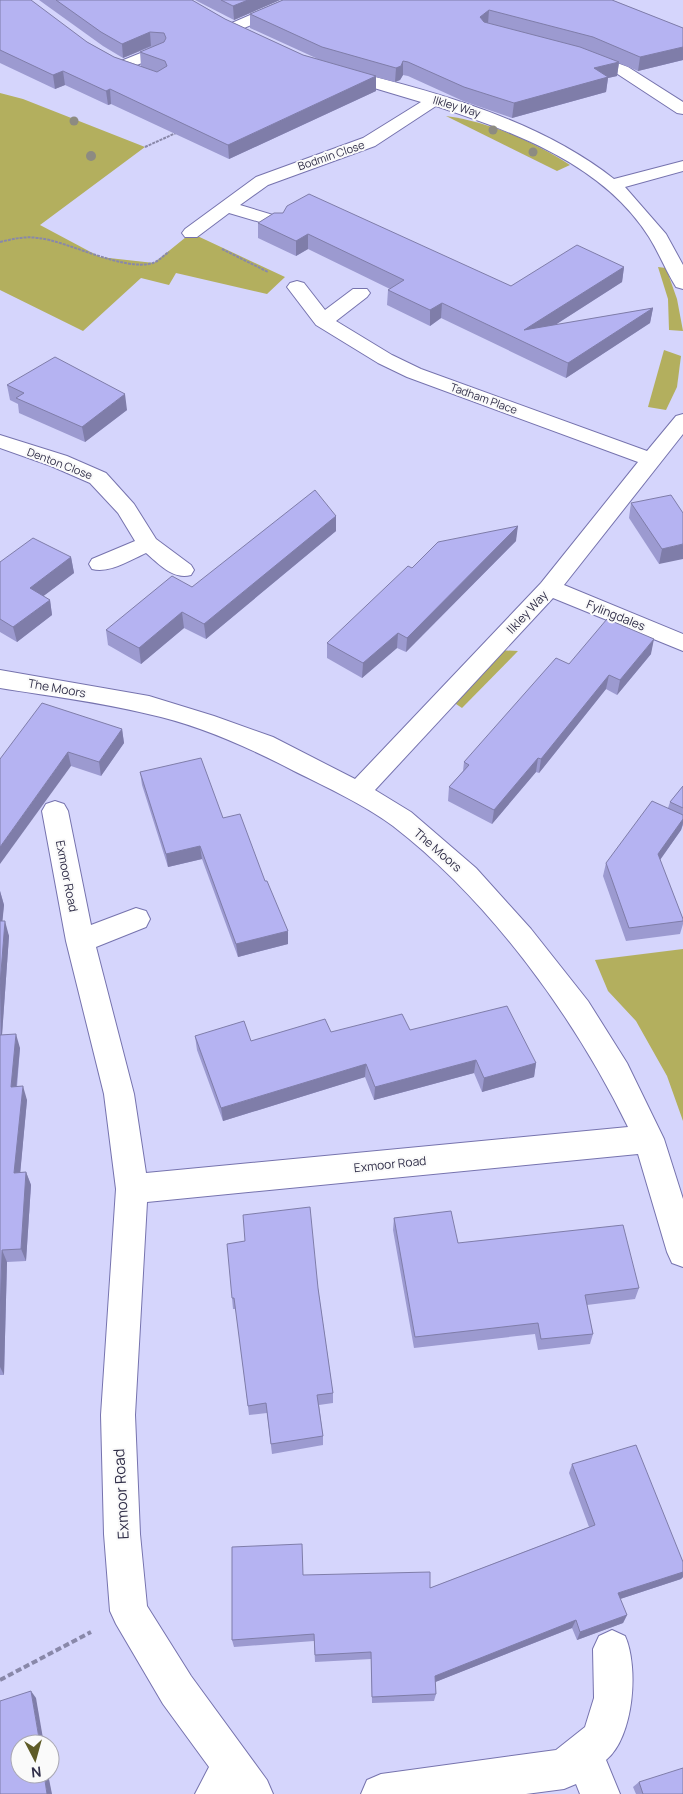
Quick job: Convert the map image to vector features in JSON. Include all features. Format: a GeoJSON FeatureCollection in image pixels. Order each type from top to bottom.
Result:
{"type":"FeatureCollection","features":[{"type":"Feature","properties":{"kind":"street"},"geometry":{"type":"LineString","coordinates":[[250,36],[225,24],[298,0]]}},
{"type":"Feature","properties":{"kind":"street"},"geometry":{"type":"LineString","coordinates":[[140,73],[115,62],[158,51]]}},
{"type":"Feature","properties":{"kind":"street"},"geometry":{"type":"LineString","coordinates":[[570,52],[622,70],[683,110]]}},
{"type":"Feature","properties":{"kind":"street","name":"Ilkley Way"},"geometry":{"type":"LineString","coordinates":[[327,69],[435,100],[521,129],[574,156],[612,185],[662,242],[676,266],[683,283]]}},
{"type":"Feature","properties":{"kind":"street","name":"Bodmin Close"},"geometry":{"type":"LineString","coordinates":[[191,233],[262,181],[301,165],[330,157],[369,142],[435,100]]}},
{"type":"Feature","properties":{"kind":"street"},"geometry":{"type":"LineString","coordinates":[[612,185],[683,166]]}},
{"type":"Feature","properties":{"kind":"street"},"geometry":{"type":"LineString","coordinates":[[226,207],[277,222]]}},
{"type":"Feature","properties":{"kind":"street","name":"Tadham Place"},"geometry":{"type":"LineString","coordinates":[[298,287],[323,321],[386,359],[414,373],[652,460]]}},
{"type":"Feature","properties":{"kind":"street"},"geometry":{"type":"LineString","coordinates":[[323,321],[360,293]]}},
{"type":"Feature","properties":{"kind":"street","name":"Ilkley Way"},"geometry":{"type":"LineString","coordinates":[[358,792],[549,588],[683,420]]}},
{"type":"Feature","properties":{"kind":"street","name":"Denton Close"},"geometry":{"type":"LineString","coordinates":[[0,441],[59,461],[98,478],[126,509],[148,544],[183,570]]}},
{"type":"Feature","properties":{"kind":"street"},"geometry":{"type":"LineString","coordinates":[[100,564],[148,544]]}},
{"type":"Feature","properties":{"kind":"street","name":"Fylingdales"},"geometry":{"type":"LineString","coordinates":[[549,588],[683,643]]}},
{"type":"Feature","properties":{"kind":"street","name":"The Moors"},"geometry":{"type":"LineString","coordinates":[[0,679],[149,705],[205,722],[264,744],[358,792],[402,819],[466,874],[520,937],[578,1010],[616,1072],[649,1139],[683,1252]]}},
{"type":"Feature","properties":{"kind":"street","name":"Exmoor Road"},"geometry":{"type":"LineString","coordinates":[[55,811],[80,941],[119,1094],[132,1189],[118,1416],[122,1534],[130,1611],[234,1785]]}},
{"type":"Feature","properties":{"kind":"street"},"geometry":{"type":"LineString","coordinates":[[80,941],[136,919]]}},
{"type":"Feature","properties":{"kind":"street","name":"Exmoor Road"},"geometry":{"type":"LineString","coordinates":[[132,1189],[649,1139]]}},
{"type":"Feature","properties":{"kind":"street"},"geometry":{"type":"LineString","coordinates":[[381,1794],[564,1769],[601,1740],[613,1698],[612,1649]]}},
{"type":"Feature","properties":{"kind":"street"},"geometry":{"type":"LineString","coordinates":[[583,1754],[600,1794]]}},
{"type":"Feature","properties":{"kind":"path"},"geometry":{"type":"LineString","coordinates":[[145,147],[179,131]]}},
{"type":"Feature","properties":{"kind":"path"},"geometry":{"type":"LineString","coordinates":[[0,242],[22,237],[40,238],[108,259],[142,264],[154,263],[191,233],[298,287]]}},
{"type":"Feature","properties":{"kind":"path"},"geometry":{"type":"LineString","coordinates":[[0,1680],[130,1611]]}},
{"type":"Feature","properties":{"kind":"shaded area"},"geometry":{"type":"Polygon","coordinates":[[[0,93],[23,99],[145,147],[40,225],[100,257],[154,263],[191,233],[285,277],[267,294],[176,273],[169,285],[141,278],[83,331],[0,290],[0,93]]]}},
{"type":"Feature","properties":{"kind":"shaded area"},"geometry":{"type":"Polygon","coordinates":[[[446,116],[495,128],[541,148],[570,165],[557,171],[446,116]]]}},
{"type":"Feature","properties":{"kind":"shaded area"},"geometry":{"type":"Polygon","coordinates":[[[658,267],[666,268],[677,299],[683,331],[669,330],[668,299],[658,267]]]}},
{"type":"Feature","properties":{"kind":"shaded area"},"geometry":{"type":"Polygon","coordinates":[[[664,350],[681,356],[677,387],[666,410],[648,407],[664,350]]]}},
{"type":"Feature","properties":{"kind":"shaded area"},"geometry":{"type":"Polygon","coordinates":[[[496,650],[518,651],[462,708],[453,702],[496,650]]]}},
{"type":"Feature","properties":{"kind":"shaded area"},"geometry":{"type":"Polygon","coordinates":[[[683,949],[683,1121],[667,1076],[636,1021],[608,991],[595,960],[683,949]]]}},
{"type":"Feature","properties":{"kind":"building"},"geometry":{"type":"Polygon","coordinates":[[[0,0],[31,0],[87,42],[114,57],[157,72],[167,66],[165,61],[140,52],[164,42],[166,38],[164,33],[150,32],[122,44],[101,32],[56,0],[192,0],[225,19],[303,55],[376,76],[228,145],[110,89],[106,91],[63,71],[53,75],[0,50],[0,0]]]}},
{"type":"Feature","properties":{"kind":"building"},"geometry":{"type":"Polygon","coordinates":[[[221,0],[248,0],[233,6],[221,0]]]}},
{"type":"Feature","properties":{"kind":"building"},"geometry":{"type":"Polygon","coordinates":[[[283,0],[612,0],[683,28],[683,47],[640,57],[593,37],[489,10],[480,17],[484,22],[580,47],[619,62],[594,68],[608,77],[514,103],[464,87],[408,62],[403,61],[401,66],[396,68],[322,47],[250,14],[283,0]]]}},
{"type":"Feature","properties":{"kind":"building"},"geometry":{"type":"Polygon","coordinates":[[[309,194],[511,286],[577,245],[624,267],[524,330],[653,308],[568,363],[442,303],[430,310],[388,290],[404,280],[308,234],[296,241],[258,223],[274,213],[283,213],[287,206],[309,194]]]}},
{"type":"Feature","properties":{"kind":"building"},"geometry":{"type":"Polygon","coordinates":[[[55,357],[125,394],[82,427],[16,398],[24,393],[7,385],[55,357]]]}},
{"type":"Feature","properties":{"kind":"building"},"geometry":{"type":"Polygon","coordinates":[[[315,490],[336,516],[204,624],[182,612],[139,648],[106,630],[172,576],[192,587],[315,490]]]}},
{"type":"Feature","properties":{"kind":"building"},"geometry":{"type":"Polygon","coordinates":[[[671,495],[683,513],[683,544],[662,549],[631,503],[671,495]]]}},
{"type":"Feature","properties":{"kind":"building"},"geometry":{"type":"Polygon","coordinates":[[[518,526],[407,638],[398,633],[363,663],[327,643],[408,566],[412,568],[438,542],[518,526]]]}},
{"type":"Feature","properties":{"kind":"building"},"geometry":{"type":"Polygon","coordinates":[[[33,538],[71,557],[30,588],[50,600],[13,627],[0,619],[0,562],[33,538]]]}},
{"type":"Feature","properties":{"kind":"building"},"geometry":{"type":"Polygon","coordinates":[[[607,619],[654,639],[620,680],[609,675],[541,759],[538,758],[494,810],[449,787],[469,765],[464,762],[556,658],[569,664],[607,619]]]}},
{"type":"Feature","properties":{"kind":"building"},"geometry":{"type":"Polygon","coordinates":[[[42,703],[122,729],[99,762],[68,752],[0,847],[0,759],[42,703]]]}},
{"type":"Feature","properties":{"kind":"building"},"geometry":{"type":"Polygon","coordinates":[[[201,758],[223,818],[240,814],[265,881],[267,881],[288,931],[236,944],[200,846],[166,854],[140,772],[201,758]]]}},
{"type":"Feature","properties":{"kind":"building"},"geometry":{"type":"Polygon","coordinates":[[[683,786],[683,808],[670,802],[683,786]]]}},
{"type":"Feature","properties":{"kind":"building"},"geometry":{"type":"Polygon","coordinates":[[[652,801],[683,815],[683,819],[658,854],[683,921],[629,928],[606,863],[652,801]]]}},
{"type":"Feature","properties":{"kind":"building"},"geometry":{"type":"Polygon","coordinates":[[[0,921],[5,921],[0,985],[0,921]]]}},
{"type":"Feature","properties":{"kind":"building"},"geometry":{"type":"Polygon","coordinates":[[[507,1006],[536,1063],[484,1078],[476,1060],[375,1087],[366,1064],[221,1108],[195,1036],[244,1021],[251,1041],[325,1019],[331,1032],[402,1014],[410,1030],[507,1006]]]}},
{"type":"Feature","properties":{"kind":"building"},"geometry":{"type":"Polygon","coordinates":[[[16,1034],[11,1087],[23,1086],[14,1173],[26,1172],[21,1249],[2,1250],[0,1316],[0,1035],[16,1034]]]}},
{"type":"Feature","properties":{"kind":"building"},"geometry":{"type":"Polygon","coordinates":[[[310,1207],[318,1288],[333,1393],[317,1395],[323,1436],[271,1444],[266,1403],[248,1406],[234,1298],[232,1298],[227,1244],[245,1241],[243,1215],[310,1207]]]}},
{"type":"Feature","properties":{"kind":"building"},"geometry":{"type":"Polygon","coordinates":[[[451,1211],[458,1243],[623,1225],[639,1288],[585,1295],[593,1334],[541,1339],[538,1323],[415,1337],[394,1218],[451,1211]]]}},
{"type":"Feature","properties":{"kind":"building"},"geometry":{"type":"Polygon","coordinates":[[[636,1445],[683,1562],[683,1572],[618,1593],[627,1615],[580,1632],[576,1620],[435,1676],[436,1694],[372,1697],[371,1652],[315,1655],[314,1634],[232,1640],[232,1547],[302,1544],[303,1575],[430,1572],[430,1588],[595,1525],[572,1464],[636,1445]]]}},
{"type":"Feature","properties":{"kind":"building"},"geometry":{"type":"Polygon","coordinates":[[[31,1691],[38,1734],[10,1734],[10,1784],[46,1784],[47,1794],[0,1794],[0,1701],[31,1691]]]}},
{"type":"Feature","properties":{"kind":"building"},"geometry":{"type":"Polygon","coordinates":[[[683,1768],[683,1794],[643,1794],[639,1782],[683,1768]]]}}]}
